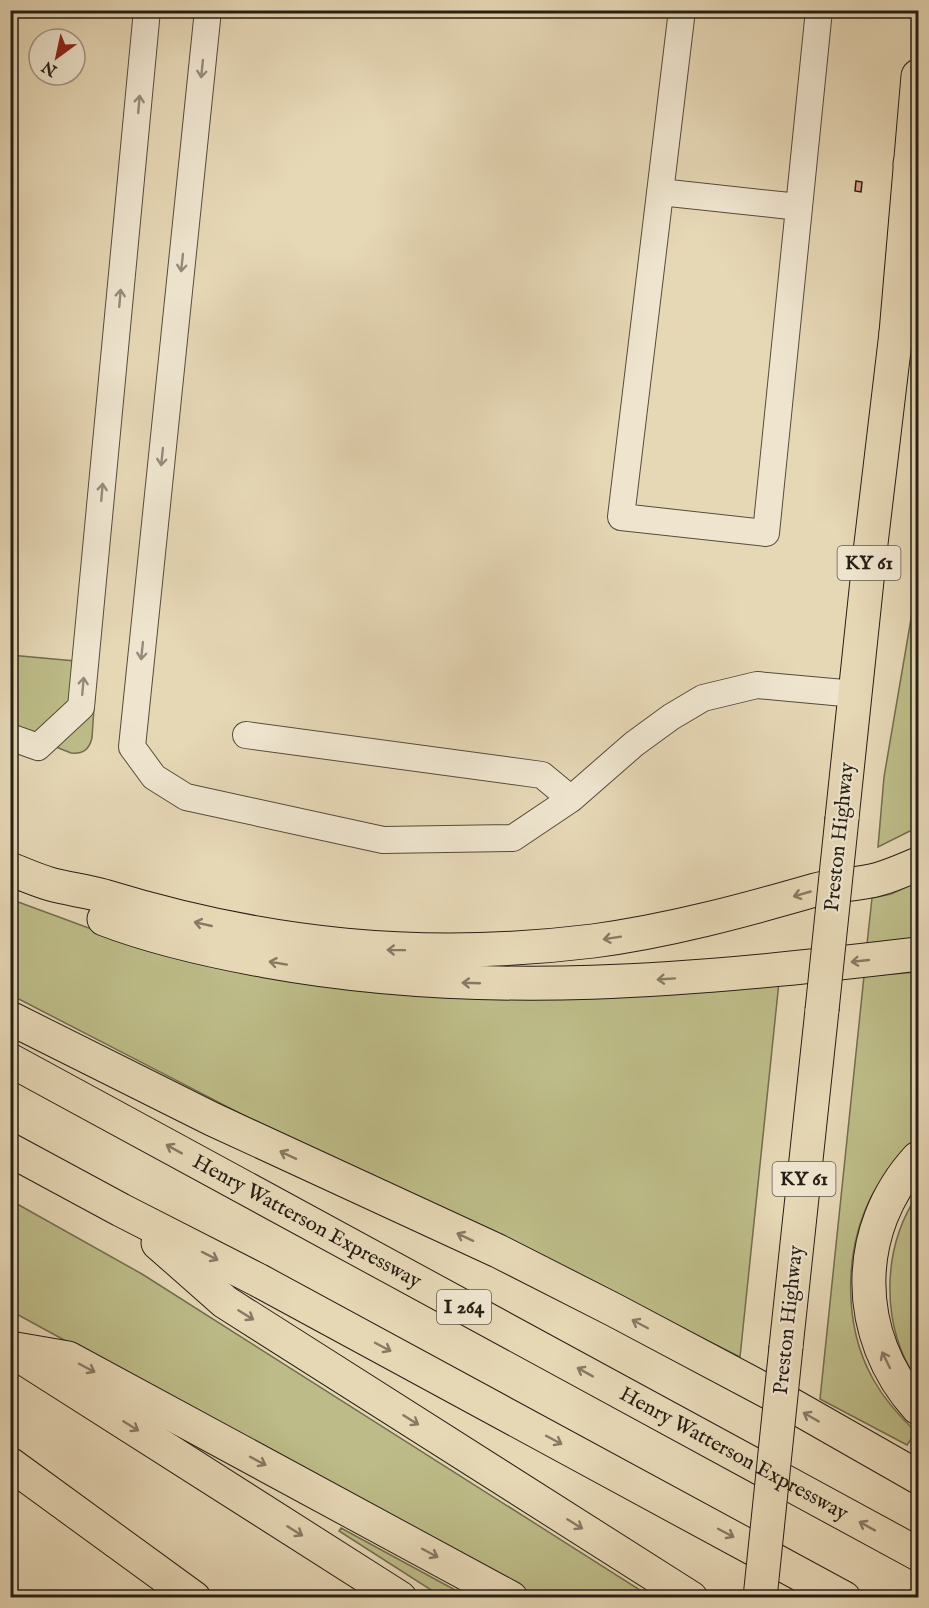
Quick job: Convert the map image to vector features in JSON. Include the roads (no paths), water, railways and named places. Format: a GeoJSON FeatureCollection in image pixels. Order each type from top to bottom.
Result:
{"type":"FeatureCollection","features":[{"type":"Feature","properties":{"kind":"main road","name":"Preston Highway"},"geometry":{"type":"LineString","coordinates":[[760,1598],[855,694],[914,164],[918,75]]}},
{"type":"Feature","properties":{"kind":"main road"},"geometry":{"type":"LineString","coordinates":[[896,333],[918,298]]}},
{"type":"Feature","properties":{"kind":"main road"},"geometry":{"type":"LineString","coordinates":[[845,884],[918,843]]}},
{"type":"Feature","properties":{"kind":"main road"},"geometry":{"type":"LineString","coordinates":[[10,869],[49,884],[101,895],[171,916],[248,933],[339,945],[434,951],[536,947],[642,933],[746,910],[832,886],[878,879],[918,864]]}},
{"type":"Feature","properties":{"kind":"main road"},"geometry":{"type":"LineString","coordinates":[[49,884],[94,916],[150,934],[230,954],[321,970],[409,979],[515,984],[638,981],[918,954]]}},
{"type":"Feature","properties":{"kind":"main road"},"geometry":{"type":"LineString","coordinates":[[10,1018],[212,1119],[498,1251],[776,1396],[918,1477]]}},
{"type":"Feature","properties":{"kind":"main road","name":"Henry Watterson Expressway"},"geometry":{"type":"LineString","coordinates":[[10,1060],[918,1554]]}},
{"type":"Feature","properties":{"kind":"main road"},"geometry":{"type":"LineString","coordinates":[[10,1150],[258,1280],[844,1598]]}},
{"type":"Feature","properties":{"kind":"main road"},"geometry":{"type":"LineString","coordinates":[[918,1158],[898,1183],[886,1207],[873,1243],[868,1278],[870,1302],[880,1349],[906,1394],[918,1407]]}},
{"type":"Feature","properties":{"kind":"main road"},"geometry":{"type":"LineString","coordinates":[[121,1210],[225,1302],[691,1598]]}},
{"type":"Feature","properties":{"kind":"main road"},"geometry":{"type":"LineString","coordinates":[[10,1349],[400,1598]]}},
{"type":"Feature","properties":{"kind":"main road"},"geometry":{"type":"LineString","coordinates":[[10,1349],[68,1358],[511,1598]]}},
{"type":"Feature","properties":{"kind":"main road"},"geometry":{"type":"LineString","coordinates":[[10,1464],[194,1598]]}},
{"type":"Feature","properties":{"kind":"lane"},"geometry":{"type":"LineString","coordinates":[[10,737],[38,747],[81,707],[147,10]]}},
{"type":"Feature","properties":{"kind":"lane"},"geometry":{"type":"LineString","coordinates":[[208,10],[132,747],[154,777],[186,797],[383,840],[513,838],[571,800],[634,744],[671,717],[703,698],[757,685],[855,694]]}},
{"type":"Feature","properties":{"kind":"lane"},"geometry":{"type":"LineString","coordinates":[[682,10],[621,517],[766,533],[819,10]]}},
{"type":"Feature","properties":{"kind":"lane"},"geometry":{"type":"LineString","coordinates":[[660,192],[799,207]]}},
{"type":"Feature","properties":{"kind":"lane"},"geometry":{"type":"LineString","coordinates":[[246,735],[542,775],[571,800]]}}]}
